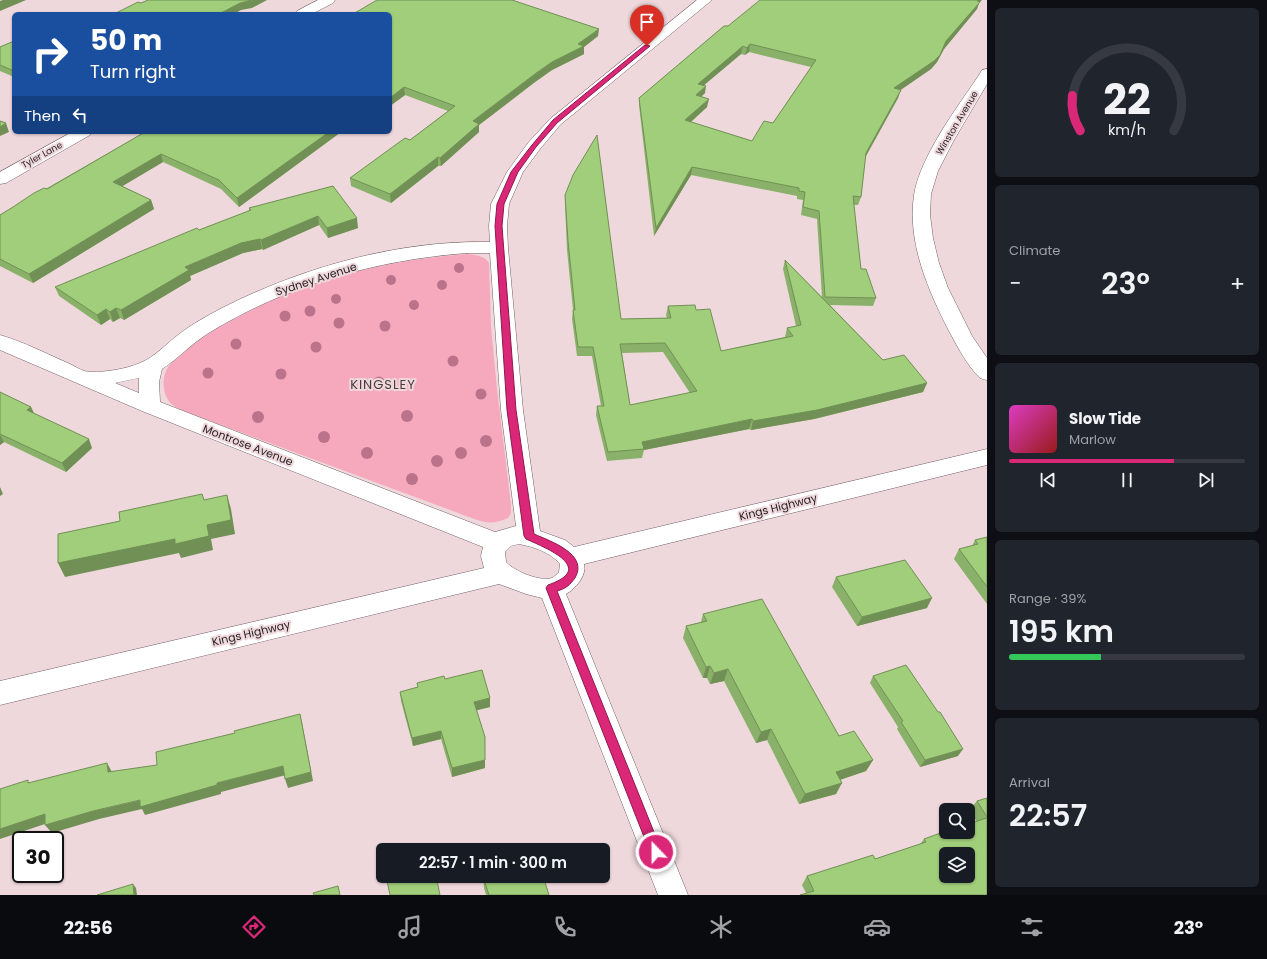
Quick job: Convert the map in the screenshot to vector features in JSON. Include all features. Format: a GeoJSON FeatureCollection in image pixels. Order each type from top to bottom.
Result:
{"type":"FeatureCollection","features":[{"type":"Feature","properties":{"kind":"street"},"geometry":{"type":"LineString","coordinates":[[306,12],[328,0]]}},
{"type":"Feature","properties":{"kind":"street"},"geometry":{"type":"LineString","coordinates":[[529,536],[512,410],[499,248],[498,226],[500,204],[515,172],[534,146],[555,122],[705,0]]}},
{"type":"Feature","properties":{"kind":"street","name":"Winston Avenue"},"geometry":{"type":"LineString","coordinates":[[987,73],[939,149],[923,194],[922,220],[928,260],[941,293],[957,326],[987,373]]}},
{"type":"Feature","properties":{"kind":"street","name":"Tyler Lane"},"geometry":{"type":"LineString","coordinates":[[0,179],[80,134]]}},
{"type":"Feature","properties":{"kind":"street","name":"Sydney Avenue"},"geometry":{"type":"LineString","coordinates":[[88,380],[108,377],[152,366],[192,335],[228,313],[272,292],[309,279],[384,258],[424,251],[462,247],[499,248]]}},
{"type":"Feature","properties":{"kind":"street","name":"Montrose Avenue"},"geometry":{"type":"LineString","coordinates":[[0,342],[148,406],[498,543]]}},
{"type":"Feature","properties":{"kind":"street"},"geometry":{"type":"LineString","coordinates":[[148,406],[149,382],[152,366]]}},
{"type":"Feature","properties":{"kind":"street","name":"Kings Highway"},"geometry":{"type":"LineString","coordinates":[[569,558],[987,456]]}},
{"type":"Feature","properties":{"kind":"street"},"geometry":{"type":"LineString","coordinates":[[510,536],[529,536],[556,548],[569,558],[573,566],[568,580],[559,586],[540,588],[502,574],[495,566],[492,555],[494,547],[501,540],[510,536]]}},
{"type":"Feature","properties":{"kind":"street","name":"Kings Highway"},"geometry":{"type":"LineString","coordinates":[[0,693],[502,574]]}},
{"type":"Feature","properties":{"kind":"street"},"geometry":{"type":"LineString","coordinates":[[551,588],[673,895]]}},
{"type":"Feature","properties":{"kind":"shaded area"},"geometry":{"type":"Polygon","coordinates":[[[467,254],[482,257],[489,263],[491,327],[511,505],[511,513],[508,518],[493,522],[477,520],[187,413],[170,403],[166,397],[164,378],[166,371],[174,360],[189,347],[208,334],[275,298],[309,285],[368,269],[407,261],[467,254]]]}},
{"type":"Feature","properties":{"kind":"building"},"geometry":{"type":"Polygon","coordinates":[[[148,0],[252,0],[240,3],[223,12],[118,12],[138,2],[141,3],[148,0]]]}},
{"type":"Feature","properties":{"kind":"building"},"geometry":{"type":"Polygon","coordinates":[[[377,0],[512,0],[599,29],[578,44],[584,46],[552,62],[473,121],[479,124],[440,158],[438,157],[390,194],[350,178],[405,138],[410,140],[455,106],[404,87],[392,96],[392,12],[356,12],[377,0]]]}},
{"type":"Feature","properties":{"kind":"building"},"geometry":{"type":"Polygon","coordinates":[[[760,0],[978,0],[977,1],[980,2],[946,41],[940,55],[934,61],[894,88],[901,90],[866,153],[861,197],[853,196],[861,269],[866,269],[876,298],[825,297],[819,211],[803,207],[805,192],[799,191],[799,188],[692,167],[656,228],[639,98],[724,26],[728,26],[760,0]],[[750,44],[747,48],[743,46],[698,84],[706,86],[696,95],[709,99],[685,120],[752,141],[764,121],[773,123],[816,60],[750,44]]]}},
{"type":"Feature","properties":{"kind":"building"},"geometry":{"type":"Polygon","coordinates":[[[12,42],[12,70],[0,65],[0,47],[12,42]]]}},
{"type":"Feature","properties":{"kind":"building"},"geometry":{"type":"Polygon","coordinates":[[[0,121],[6,123],[0,127],[0,121]]]}},
{"type":"Feature","properties":{"kind":"building"},"geometry":{"type":"Polygon","coordinates":[[[142,134],[326,134],[237,198],[219,180],[161,154],[113,182],[151,200],[29,274],[0,259],[0,215],[34,193],[44,188],[47,189],[142,134]]]}},
{"type":"Feature","properties":{"kind":"building"},"geometry":{"type":"Polygon","coordinates":[[[597,135],[621,319],[671,318],[668,306],[695,305],[696,310],[710,309],[721,351],[793,336],[787,328],[801,325],[785,260],[883,360],[904,355],[927,383],[817,410],[753,421],[752,419],[642,442],[644,449],[608,452],[597,406],[604,406],[593,347],[578,347],[573,310],[575,310],[565,195],[573,175],[597,135]],[[665,343],[620,344],[630,405],[697,391],[665,343]]]}},
{"type":"Feature","properties":{"kind":"building"},"geometry":{"type":"Polygon","coordinates":[[[333,186],[357,218],[327,228],[318,216],[261,240],[241,243],[185,267],[189,270],[121,310],[116,308],[110,312],[106,309],[97,315],[55,287],[197,228],[199,230],[251,210],[249,208],[333,186]]]}},
{"type":"Feature","properties":{"kind":"building"},"geometry":{"type":"Polygon","coordinates":[[[0,392],[31,407],[27,410],[89,439],[62,463],[0,434],[0,392]]]}},
{"type":"Feature","properties":{"kind":"building"},"geometry":{"type":"Polygon","coordinates":[[[202,494],[204,500],[227,495],[231,520],[207,525],[209,536],[175,544],[175,539],[58,563],[58,534],[120,521],[119,512],[202,494]]]}},
{"type":"Feature","properties":{"kind":"building"},"geometry":{"type":"Polygon","coordinates":[[[987,537],[987,587],[959,549],[978,544],[975,540],[987,537]]]}},
{"type":"Feature","properties":{"kind":"building"},"geometry":{"type":"Polygon","coordinates":[[[905,560],[932,598],[862,617],[836,577],[905,560]]]}},
{"type":"Feature","properties":{"kind":"building"},"geometry":{"type":"Polygon","coordinates":[[[762,599],[839,736],[854,731],[873,760],[836,772],[842,783],[805,794],[771,729],[761,732],[728,669],[714,673],[710,666],[706,667],[686,626],[707,621],[703,614],[762,599]]]}},
{"type":"Feature","properties":{"kind":"building"},"geometry":{"type":"Polygon","coordinates":[[[906,665],[938,712],[940,712],[963,749],[925,760],[901,722],[903,721],[873,676],[906,665]]]}},
{"type":"Feature","properties":{"kind":"building"},"geometry":{"type":"Polygon","coordinates":[[[482,670],[490,698],[474,702],[485,737],[485,760],[452,768],[441,731],[412,738],[400,692],[418,687],[417,683],[444,676],[445,679],[482,670]]]}},
{"type":"Feature","properties":{"kind":"building"},"geometry":{"type":"Polygon","coordinates":[[[300,714],[311,772],[285,779],[283,766],[217,783],[217,785],[140,807],[140,800],[93,811],[45,825],[45,814],[0,829],[0,789],[28,780],[28,783],[107,763],[108,772],[157,765],[156,752],[235,733],[234,731],[300,714]]]}},
{"type":"Feature","properties":{"kind":"building"},"geometry":{"type":"Polygon","coordinates":[[[987,798],[987,817],[977,801],[987,798]]]}},
{"type":"Feature","properties":{"kind":"building"},"geometry":{"type":"Polygon","coordinates":[[[987,818],[987,895],[800,895],[814,891],[807,876],[873,855],[875,859],[926,842],[924,839],[939,834],[939,839],[975,839],[975,822],[987,818]]]}},
{"type":"Feature","properties":{"kind":"building"},"geometry":{"type":"Polygon","coordinates":[[[387,883],[437,883],[440,895],[390,895],[387,883]]]}},
{"type":"Feature","properties":{"kind":"building"},"geometry":{"type":"Polygon","coordinates":[[[485,883],[545,883],[549,895],[489,895],[485,883]]]}},
{"type":"Feature","properties":{"kind":"building"},"geometry":{"type":"Polygon","coordinates":[[[133,884],[134,895],[97,895],[133,884]]]}},
{"type":"Feature","properties":{"kind":"building"},"geometry":{"type":"Polygon","coordinates":[[[338,886],[340,895],[314,895],[313,893],[338,886]]]}},
{"type":"Feature","properties":{"kind":"district","name":"KINGSLEY"},"geometry":{"type":"Point","coordinates":[383,384]}},
{"type":"Feature","properties":{"kind":"route"},"geometry":{"type":"LineString","coordinates":[[647,46],[555,122],[534,146],[515,172],[500,204],[498,226],[512,410],[529,536],[556,548],[566,555],[573,566],[568,580],[559,586],[551,588],[656,852]]}}]}
